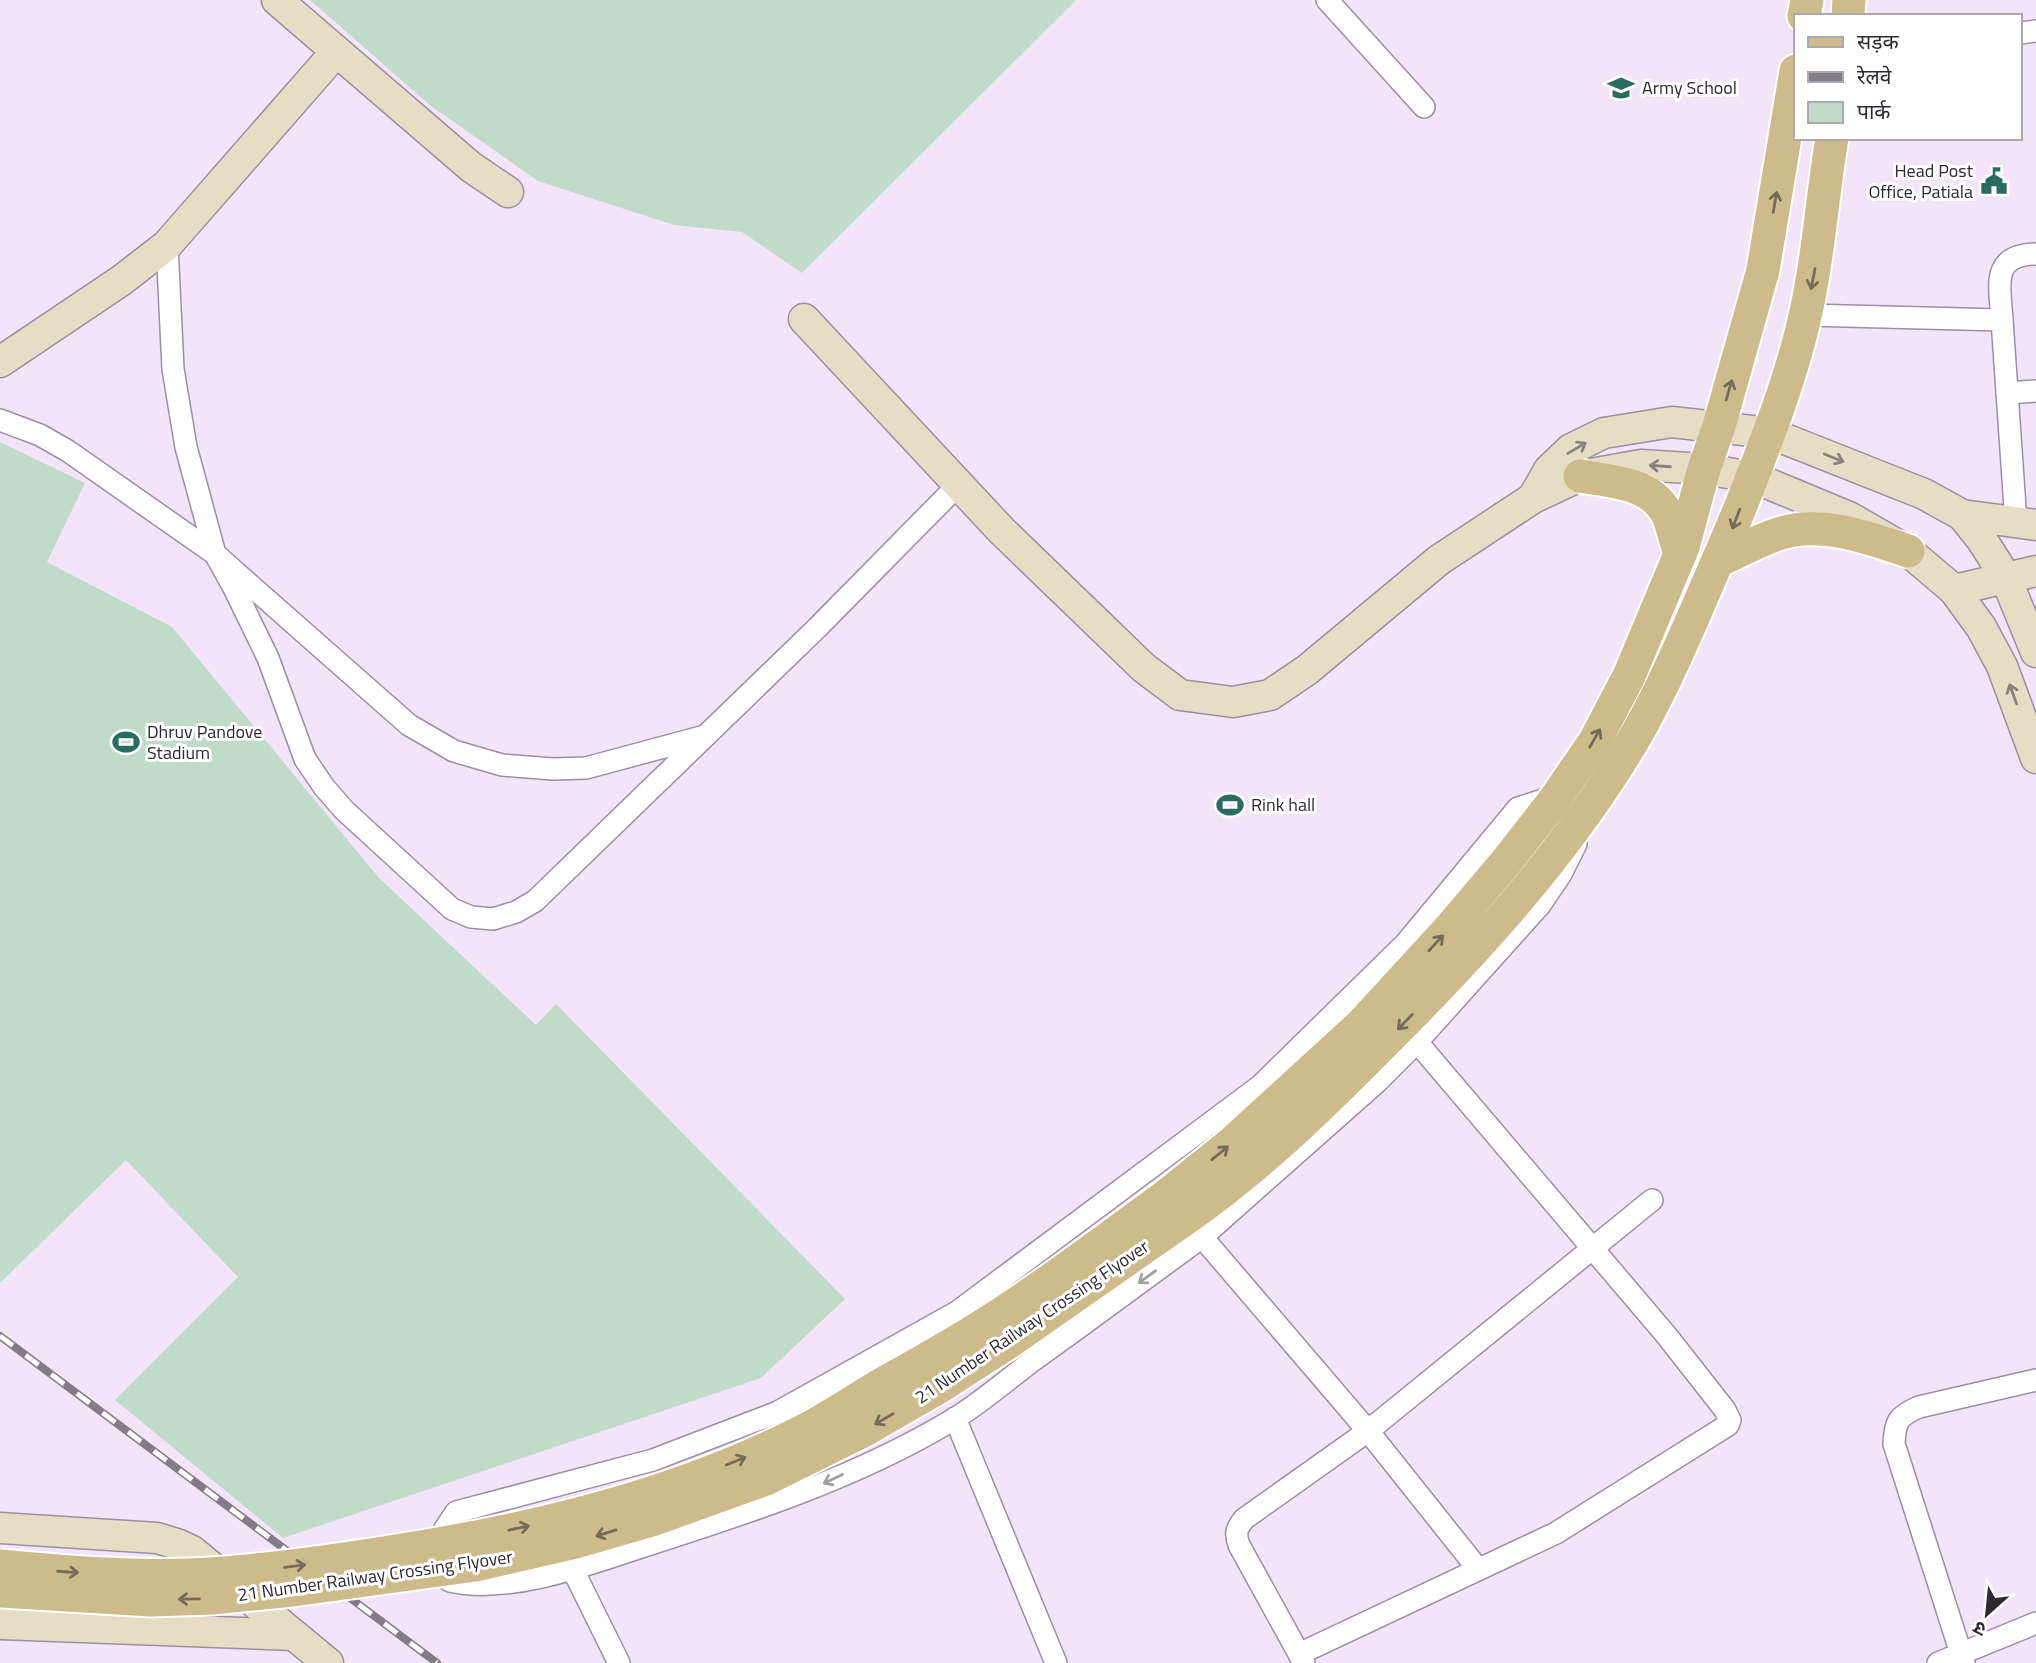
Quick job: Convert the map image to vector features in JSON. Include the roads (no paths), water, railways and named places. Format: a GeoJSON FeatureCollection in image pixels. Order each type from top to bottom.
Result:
{"type":"FeatureCollection","features":[{"type":"Feature","properties":{"kind":"main road","name":"21 Number Railway Crossing Flyover"},"geometry":{"type":"LineString","coordinates":[[0,1566],[71,1573],[140,1575],[187,1575],[269,1569],[451,1543],[613,1506],[687,1481],[803,1432],[1022,1300],[1185,1217],[1233,1142],[1362,1024],[1451,926],[1506,862],[1558,795],[1595,741],[1629,676],[1680,554],[1719,426],[1763,270],[1794,83]]}},
{"type":"Feature","properties":{"kind":"main road","name":"21 Number Railway Crossing Flyover"},"geometry":{"type":"LineString","coordinates":[[0,1591],[151,1600],[212,1598],[293,1590],[476,1565],[576,1542],[652,1520],[766,1479],[863,1431],[1006,1344],[1211,1201],[1312,1116],[1475,949],[1517,902],[1585,816],[1624,755],[1660,693],[1720,560],[1770,433],[1806,315],[1820,240],[1832,140]]}},
{"type":"Feature","properties":{"kind":"main road"},"geometry":{"type":"LineString","coordinates":[[1580,476],[1636,486],[1650,493],[1668,515],[1680,554]]}},
{"type":"Feature","properties":{"kind":"main road"},"geometry":{"type":"LineString","coordinates":[[1720,560],[1777,534],[1807,529],[1854,532],[1908,551]]}},
{"type":"Feature","properties":{"kind":"street"},"geometry":{"type":"LineString","coordinates":[[277,0],[471,167],[508,192]]}},
{"type":"Feature","properties":{"kind":"street"},"geometry":{"type":"LineString","coordinates":[[1328,0],[1424,107]]}},
{"type":"Feature","properties":{"kind":"street"},"geometry":{"type":"LineString","coordinates":[[0,362],[122,280],[167,245],[336,52]]}},
{"type":"Feature","properties":{"kind":"street"},"geometry":{"type":"LineString","coordinates":[[167,245],[170,328],[179,411],[186,447],[215,554],[268,658],[305,759],[324,787],[372,838],[452,909],[471,917],[493,919],[516,912],[535,901],[906,540],[958,484]]}},
{"type":"Feature","properties":{"kind":"street"},"geometry":{"type":"LineString","coordinates":[[1533,498],[1549,470],[1572,449],[1604,433],[1672,422],[1770,433],[1924,494],[1962,515],[2026,524],[2007,393],[1999,276],[2010,259],[2036,254]]}},
{"type":"Feature","properties":{"kind":"street"},"geometry":{"type":"LineString","coordinates":[[1806,315],[2002,320]]}},
{"type":"Feature","properties":{"kind":"street"},"geometry":{"type":"LineString","coordinates":[[804,319],[1002,531],[1144,668],[1180,695],[1233,702],[1270,695],[1307,670],[1439,560],[1533,498],[1580,476],[1641,465],[1704,469],[1752,477],[1849,517],[1908,551],[1954,590],[1981,627],[2003,666],[2036,758]]}},
{"type":"Feature","properties":{"kind":"street"},"geometry":{"type":"LineString","coordinates":[[2007,393],[2036,391]]}},
{"type":"Feature","properties":{"kind":"street"},"geometry":{"type":"LineString","coordinates":[[0,420],[40,435],[68,451],[215,554],[409,724],[454,751],[502,765],[553,769],[586,768],[707,735]]}},
{"type":"Feature","properties":{"kind":"street"},"geometry":{"type":"LineString","coordinates":[[1962,515],[2006,576],[2036,652]]}},
{"type":"Feature","properties":{"kind":"street"},"geometry":{"type":"LineString","coordinates":[[1954,590],[2036,570]]}},
{"type":"Feature","properties":{"kind":"street"},"geometry":{"type":"LineString","coordinates":[[1558,795],[1518,808],[1406,943],[1260,1086],[957,1312],[778,1412],[653,1460],[456,1512],[441,1535],[450,1581],[468,1586],[499,1584],[573,1570],[742,1515],[821,1484],[891,1452],[955,1418],[1185,1217],[1377,1082],[1417,1042],[1540,905],[1573,854],[1585,816]]}},
{"type":"Feature","properties":{"kind":"street"},"geometry":{"type":"LineString","coordinates":[[1417,1042],[1592,1249],[1667,1336],[1730,1420],[1691,1449],[1578,1521],[1301,1659],[1239,1545],[1237,1527],[1244,1519],[1368,1431],[1592,1249],[1652,1199]]}},
{"type":"Feature","properties":{"kind":"street"},"geometry":{"type":"LineString","coordinates":[[1185,1217],[1368,1431],[1478,1569]]}},
{"type":"Feature","properties":{"kind":"street"},"geometry":{"type":"LineString","coordinates":[[1963,1658],[1894,1444],[1895,1426],[1904,1413],[1919,1407],[2036,1380]]}},
{"type":"Feature","properties":{"kind":"street"},"geometry":{"type":"LineString","coordinates":[[955,1418],[1056,1663]]}},
{"type":"Feature","properties":{"kind":"street"},"geometry":{"type":"LineString","coordinates":[[653,1460],[635,1486],[636,1514],[659,1531],[682,1534]]}},
{"type":"Feature","properties":{"kind":"street"},"geometry":{"type":"LineString","coordinates":[[0,1528],[157,1538],[177,1544],[192,1551],[306,1652]]}},
{"type":"Feature","properties":{"kind":"street"},"geometry":{"type":"LineString","coordinates":[[573,1570],[619,1663]]}},
{"type":"Feature","properties":{"kind":"street"},"geometry":{"type":"LineString","coordinates":[[1938,1663],[1963,1658],[2036,1622]]}},
{"type":"Feature","properties":{"kind":"street"},"geometry":{"type":"LineString","coordinates":[[0,1624],[306,1652]]}},
{"type":"Feature","properties":{"kind":"railway"},"geometry":{"type":"LineString","coordinates":[[0,1336],[437,1663]]}},
{"type":"Feature","properties":{"kind":"place","name":"Army School"},"geometry":{"type":"Point","coordinates":[1621,88]}},
{"type":"Feature","properties":{"kind":"place","name":"Head Post Office, Patiala"},"geometry":{"type":"Point","coordinates":[1994,181]}},
{"type":"Feature","properties":{"kind":"place","name":"Dhruv Pandove Stadium"},"geometry":{"type":"Point","coordinates":[126,742]}},
{"type":"Feature","properties":{"kind":"place","name":"Rink hall"},"geometry":{"type":"Point","coordinates":[1230,805]}}]}
